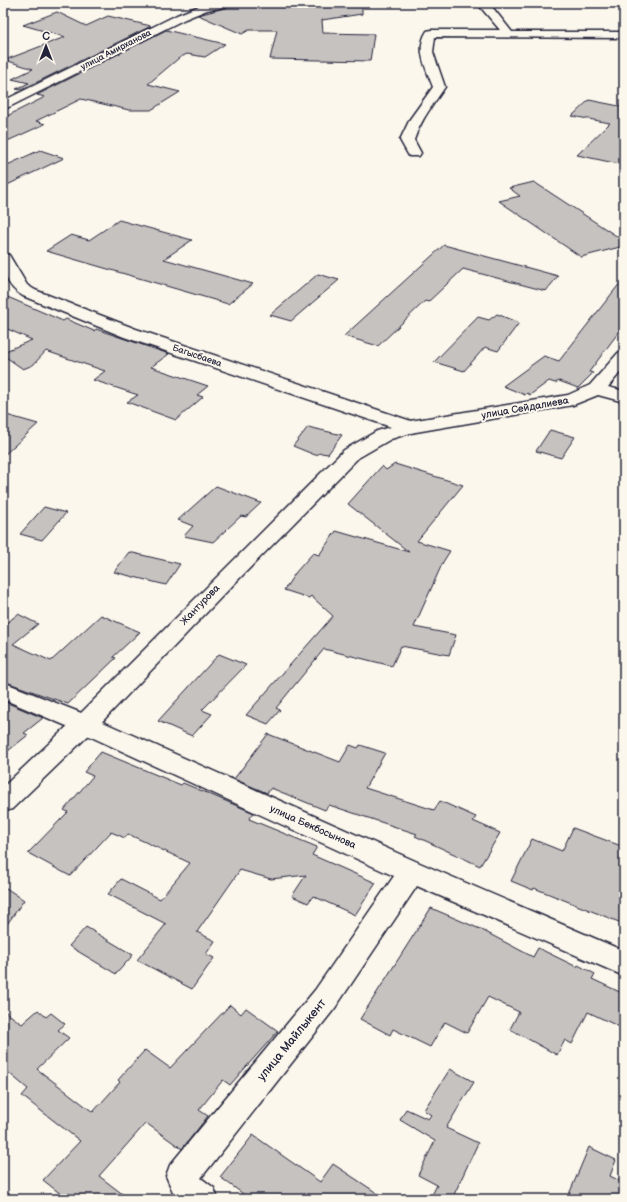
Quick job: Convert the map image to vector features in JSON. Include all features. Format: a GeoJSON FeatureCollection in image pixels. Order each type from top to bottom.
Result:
{"type":"FeatureCollection","features":[{"type":"Feature","properties":{"kind":"street","name":"улица Амирханова"},"geometry":{"type":"LineString","coordinates":[[3,106],[181,17],[204,7],[231,3]]}},
{"type":"Feature","properties":{"kind":"street"},"geometry":{"type":"LineString","coordinates":[[483,3],[498,19],[508,34]]}},
{"type":"Feature","properties":{"kind":"street"},"geometry":{"type":"LineString","coordinates":[[414,154],[407,140],[409,132],[423,108],[439,87],[426,46],[428,36],[431,33],[624,35]]}},
{"type":"Feature","properties":{"kind":"street","name":"Багысбаева"},"geometry":{"type":"LineString","coordinates":[[3,258],[21,288],[29,293],[130,333],[410,427]]}},
{"type":"Feature","properties":{"kind":"street","name":"улица Сейдалиева"},"geometry":{"type":"LineString","coordinates":[[410,427],[514,412],[573,400],[596,389],[624,357]]}},
{"type":"Feature","properties":{"kind":"street"},"geometry":{"type":"LineString","coordinates":[[596,389],[624,397]]}},
{"type":"Feature","properties":{"kind":"street","name":"Жантурова"},"geometry":{"type":"LineString","coordinates":[[3,802],[85,724],[224,581],[351,454],[384,435],[410,427]]}},
{"type":"Feature","properties":{"kind":"street","name":"улица Бекбосынова"},"geometry":{"type":"LineString","coordinates":[[3,690],[85,724],[412,872],[624,964]]}},
{"type":"Feature","properties":{"kind":"street","name":"улица Майлыкент"},"geometry":{"type":"LineString","coordinates":[[202,1199],[188,1189],[182,1176],[325,999],[412,872]]}},
{"type":"Feature","properties":{"kind":"building"},"geometry":{"type":"Polygon","coordinates":[[[281,3],[282,6],[314,3],[362,3],[362,14],[322,20],[323,33],[374,34],[370,61],[270,59],[277,30],[249,30],[242,34],[198,15],[236,5],[281,3]]]}},
{"type":"Feature","properties":{"kind":"building"},"geometry":{"type":"Polygon","coordinates":[[[57,12],[86,26],[108,16],[151,26],[21,90],[16,89],[29,83],[12,79],[33,69],[5,60],[65,37],[23,25],[57,12]]]}},
{"type":"Feature","properties":{"kind":"building"},"geometry":{"type":"Polygon","coordinates":[[[166,30],[225,44],[205,57],[187,54],[179,58],[148,84],[180,92],[151,110],[129,110],[81,99],[36,121],[45,124],[3,143],[3,118],[45,97],[37,95],[166,30]]]}},
{"type":"Feature","properties":{"kind":"building"},"geometry":{"type":"Polygon","coordinates":[[[589,100],[624,107],[624,165],[577,155],[610,123],[572,116],[589,100]]]}},
{"type":"Feature","properties":{"kind":"building"},"geometry":{"type":"Polygon","coordinates":[[[40,150],[64,158],[3,187],[3,167],[40,150]]]}},
{"type":"Feature","properties":{"kind":"building"},"geometry":{"type":"Polygon","coordinates":[[[534,182],[624,241],[624,246],[581,257],[499,201],[520,196],[509,188],[534,182]]]}},
{"type":"Feature","properties":{"kind":"building"},"geometry":{"type":"Polygon","coordinates":[[[119,220],[192,240],[164,259],[253,284],[228,304],[46,251],[71,235],[89,240],[119,220]]]}},
{"type":"Feature","properties":{"kind":"building"},"geometry":{"type":"Polygon","coordinates":[[[444,245],[558,276],[546,291],[463,269],[428,302],[425,301],[378,346],[344,336],[444,245]]]}},
{"type":"Feature","properties":{"kind":"building"},"geometry":{"type":"Polygon","coordinates":[[[318,274],[339,280],[291,321],[270,315],[318,274]]]}},
{"type":"Feature","properties":{"kind":"building"},"geometry":{"type":"Polygon","coordinates":[[[624,278],[624,325],[589,372],[593,373],[578,388],[559,381],[555,383],[549,381],[530,395],[527,393],[525,395],[503,386],[544,356],[559,361],[624,278]]]}},
{"type":"Feature","properties":{"kind":"building"},"geometry":{"type":"Polygon","coordinates":[[[3,295],[63,321],[66,319],[94,331],[96,329],[169,354],[151,367],[208,386],[197,395],[203,397],[176,420],[127,402],[138,395],[93,380],[105,371],[46,351],[33,365],[23,369],[3,355],[3,352],[32,340],[3,327],[3,295]]]}},
{"type":"Feature","properties":{"kind":"building"},"geometry":{"type":"Polygon","coordinates":[[[497,314],[519,323],[498,351],[485,347],[464,371],[434,362],[478,317],[489,320],[497,314]]]}},
{"type":"Feature","properties":{"kind":"building"},"geometry":{"type":"Polygon","coordinates":[[[3,414],[38,424],[3,456],[3,414]]]}},
{"type":"Feature","properties":{"kind":"building"},"geometry":{"type":"Polygon","coordinates":[[[308,427],[342,435],[328,454],[321,453],[315,455],[293,446],[308,427]]]}},
{"type":"Feature","properties":{"kind":"building"},"geometry":{"type":"Polygon","coordinates":[[[550,430],[575,437],[561,458],[536,451],[550,430]]]}},
{"type":"Feature","properties":{"kind":"building"},"geometry":{"type":"Polygon","coordinates":[[[395,464],[463,485],[417,541],[450,551],[443,562],[414,627],[456,635],[449,655],[401,646],[392,666],[324,649],[276,708],[280,710],[268,724],[246,715],[333,616],[311,596],[309,598],[284,590],[296,572],[313,553],[319,555],[336,531],[409,552],[348,504],[382,466],[386,470],[395,464]]]}},
{"type":"Feature","properties":{"kind":"building"},"geometry":{"type":"Polygon","coordinates":[[[216,486],[261,503],[246,517],[241,516],[213,542],[184,536],[193,526],[178,520],[216,486]]]}},
{"type":"Feature","properties":{"kind":"building"},"geometry":{"type":"Polygon","coordinates":[[[44,507],[66,513],[42,540],[20,534],[44,507]]]}},
{"type":"Feature","properties":{"kind":"building"},"geometry":{"type":"Polygon","coordinates":[[[129,552],[180,564],[166,585],[114,572],[129,552]]]}},
{"type":"Feature","properties":{"kind":"building"},"geometry":{"type":"Polygon","coordinates":[[[18,614],[38,624],[13,644],[51,661],[101,615],[140,632],[113,657],[116,658],[68,704],[3,681],[3,626],[18,614]]]}},
{"type":"Feature","properties":{"kind":"building"},"geometry":{"type":"Polygon","coordinates":[[[219,654],[246,665],[202,710],[212,714],[192,736],[158,721],[219,654]]]}},
{"type":"Feature","properties":{"kind":"building"},"geometry":{"type":"Polygon","coordinates":[[[3,701],[43,718],[24,733],[28,735],[3,755],[3,701]]]}},
{"type":"Feature","properties":{"kind":"building"},"geometry":{"type":"Polygon","coordinates":[[[268,734],[340,762],[350,745],[358,748],[360,745],[385,753],[365,788],[434,810],[440,801],[476,817],[473,821],[500,833],[480,866],[415,836],[417,834],[329,805],[325,810],[271,788],[267,793],[234,779],[268,734]]]}},
{"type":"Feature","properties":{"kind":"building"},"geometry":{"type":"Polygon","coordinates":[[[101,752],[181,785],[183,783],[254,813],[249,819],[317,847],[312,855],[376,883],[355,915],[313,896],[308,903],[292,896],[306,875],[271,879],[240,870],[197,932],[215,941],[206,954],[214,958],[192,989],[137,960],[166,924],[108,894],[121,879],[160,899],[190,863],[128,834],[125,838],[111,832],[70,876],[28,853],[68,812],[64,810],[93,776],[84,772],[101,752]]]}},
{"type":"Feature","properties":{"kind":"building"},"geometry":{"type":"Polygon","coordinates":[[[573,828],[624,847],[624,924],[534,888],[533,890],[511,881],[532,839],[562,851],[573,828]]]}},
{"type":"Feature","properties":{"kind":"building"},"geometry":{"type":"Polygon","coordinates":[[[3,886],[24,900],[3,930],[3,886]]]}},
{"type":"Feature","properties":{"kind":"building"},"geometry":{"type":"Polygon","coordinates":[[[431,908],[480,929],[533,957],[538,948],[595,974],[592,979],[624,994],[624,1029],[588,1012],[572,1044],[565,1040],[557,1055],[510,1029],[519,1012],[488,997],[467,1033],[445,1022],[430,1047],[393,1029],[390,1035],[360,1019],[431,908]]]}},
{"type":"Feature","properties":{"kind":"building"},"geometry":{"type":"Polygon","coordinates":[[[86,927],[133,955],[116,974],[69,946],[86,927]]]}},
{"type":"Feature","properties":{"kind":"building"},"geometry":{"type":"Polygon","coordinates":[[[230,1005],[241,1014],[246,1008],[278,1031],[230,1085],[223,1080],[199,1110],[208,1116],[182,1149],[146,1123],[99,1176],[129,1199],[67,1199],[43,1180],[80,1141],[22,1096],[28,1089],[3,1068],[3,1010],[22,1024],[38,1010],[46,1017],[51,1013],[65,1024],[58,1030],[69,1038],[37,1069],[93,1112],[120,1082],[118,1080],[145,1050],[170,1068],[230,1005]]]}},
{"type":"Feature","properties":{"kind":"building"},"geometry":{"type":"Polygon","coordinates":[[[450,1069],[474,1082],[446,1128],[478,1143],[452,1199],[430,1199],[437,1185],[418,1175],[435,1141],[400,1120],[406,1109],[428,1119],[431,1115],[424,1110],[450,1069]]]}},
{"type":"Feature","properties":{"kind":"building"},"geometry":{"type":"Polygon","coordinates":[[[253,1135],[320,1182],[333,1164],[386,1199],[250,1199],[220,1177],[253,1135]]]}},
{"type":"Feature","properties":{"kind":"building"},"geometry":{"type":"Polygon","coordinates":[[[589,1147],[616,1160],[610,1176],[624,1183],[624,1199],[567,1199],[589,1147]]]}}]}
